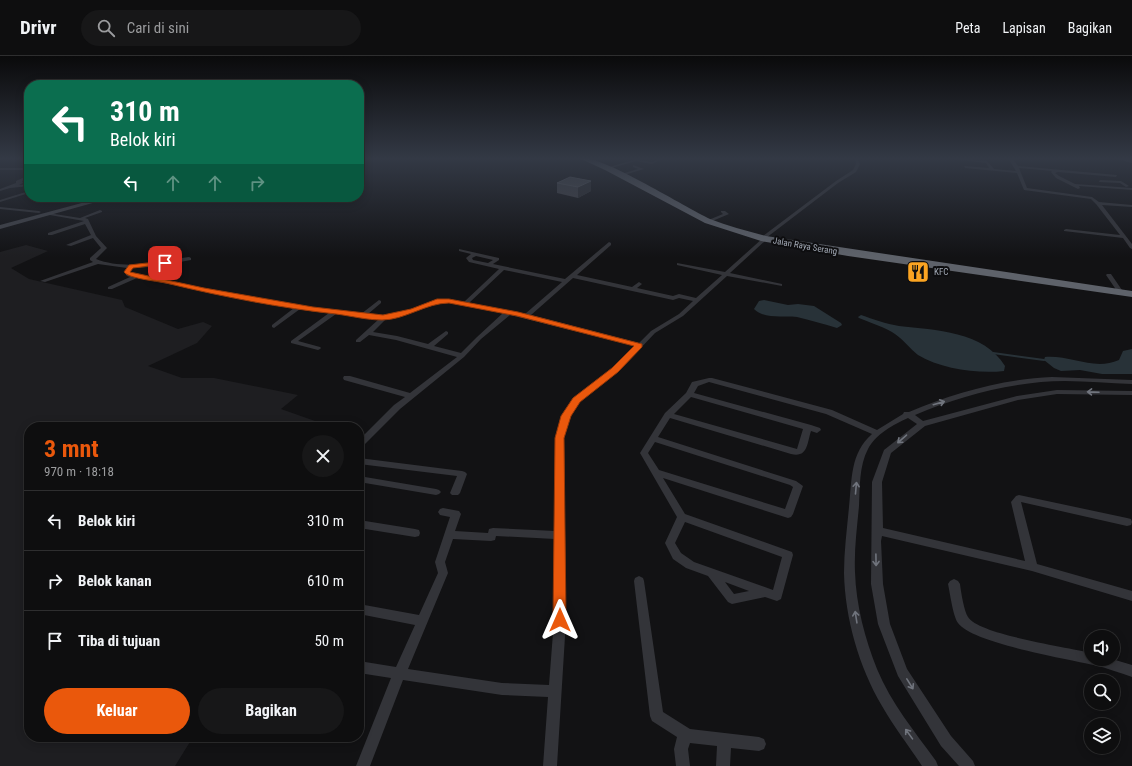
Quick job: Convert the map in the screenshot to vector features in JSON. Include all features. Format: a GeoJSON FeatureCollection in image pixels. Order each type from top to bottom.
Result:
{"type":"FeatureCollection","features":[{"type":"Feature","properties":{"kind":"highway","name":"Jalan Raya Serang"},"geometry":{"type":"LineString","coordinates":[[652,191],[719,226],[764,238],[816,248],[1044,282],[1068,288],[1128,295]]}},
{"type":"Feature","properties":{"kind":"main road"},"geometry":{"type":"LineString","coordinates":[[0,222],[76,202]]}},
{"type":"Feature","properties":{"kind":"main road"},"geometry":{"type":"LineString","coordinates":[[0,227],[93,202]]}},
{"type":"Feature","properties":{"kind":"street"},"geometry":{"type":"LineString","coordinates":[[550,766],[560,620],[560,438],[566,416],[576,400],[615,370],[653,332],[674,320],[764,238],[825,191]]}},
{"type":"Feature","properties":{"kind":"street"},"geometry":{"type":"LineString","coordinates":[[1043,191],[1092,198],[1098,203],[1118,232],[1132,247]]}},
{"type":"Feature","properties":{"kind":"street"},"geometry":{"type":"LineString","coordinates":[[1080,191],[1084,196]]}},
{"type":"Feature","properties":{"kind":"street"},"geometry":{"type":"LineString","coordinates":[[0,201],[24,194]]}},
{"type":"Feature","properties":{"kind":"street"},"geometry":{"type":"LineString","coordinates":[[1098,203],[1132,206]]}},
{"type":"Feature","properties":{"kind":"street"},"geometry":{"type":"LineString","coordinates":[[0,208],[39,212]]}},
{"type":"Feature","properties":{"kind":"street"},"geometry":{"type":"LineString","coordinates":[[50,234],[84,220],[100,211]]}},
{"type":"Feature","properties":{"kind":"street"},"geometry":{"type":"LineString","coordinates":[[708,221],[728,214],[724,212]]}},
{"type":"Feature","properties":{"kind":"street"},"geometry":{"type":"LineString","coordinates":[[50,214],[84,220],[104,248],[93,258],[93,260],[98,262],[131,266],[156,265],[176,259],[189,259]]}},
{"type":"Feature","properties":{"kind":"street"},"geometry":{"type":"LineString","coordinates":[[1118,232],[1066,228],[1123,237]]}},
{"type":"Feature","properties":{"kind":"street"},"geometry":{"type":"LineString","coordinates":[[69,244],[94,236]]}},
{"type":"Feature","properties":{"kind":"street"},"geometry":{"type":"LineString","coordinates":[[526,316],[609,244]]}},
{"type":"Feature","properties":{"kind":"street"},"geometry":{"type":"LineString","coordinates":[[461,250],[498,259],[489,265]]}},
{"type":"Feature","properties":{"kind":"street"},"geometry":{"type":"LineString","coordinates":[[475,254],[469,260],[565,281]]}},
{"type":"Feature","properties":{"kind":"street"},"geometry":{"type":"LineString","coordinates":[[44,281],[98,262]]}},
{"type":"Feature","properties":{"kind":"street"},"geometry":{"type":"LineString","coordinates":[[679,264],[780,285]]}},
{"type":"Feature","properties":{"kind":"street"},"geometry":{"type":"LineString","coordinates":[[131,266],[127,274],[299,307],[383,318],[439,301],[509,312],[640,345]]}},
{"type":"Feature","properties":{"kind":"street"},"geometry":{"type":"LineString","coordinates":[[465,304],[503,268]]}},
{"type":"Feature","properties":{"kind":"street"},"geometry":{"type":"LineString","coordinates":[[1109,275],[1128,295]]}},
{"type":"Feature","properties":{"kind":"street"},"geometry":{"type":"LineString","coordinates":[[110,288],[137,276]]}},
{"type":"Feature","properties":{"kind":"street"},"geometry":{"type":"LineString","coordinates":[[573,276],[673,298],[679,296],[697,300]]}},
{"type":"Feature","properties":{"kind":"street"},"geometry":{"type":"LineString","coordinates":[[633,289],[639,284]]}},
{"type":"Feature","properties":{"kind":"street"},"geometry":{"type":"LineString","coordinates":[[363,315],[379,302]]}},
{"type":"Feature","properties":{"kind":"street"},"geometry":{"type":"LineString","coordinates":[[274,326],[299,307]]}},
{"type":"Feature","properties":{"kind":"street"},"geometry":{"type":"LineString","coordinates":[[318,348],[293,342],[335,312]]}},
{"type":"Feature","properties":{"kind":"street"},"geometry":{"type":"LineString","coordinates":[[364,440],[397,407],[462,356],[479,338],[509,312]]}},
{"type":"Feature","properties":{"kind":"street"},"geometry":{"type":"LineString","coordinates":[[358,341],[383,318]]}},
{"type":"Feature","properties":{"kind":"street"},"geometry":{"type":"LineString","coordinates":[[368,333],[397,338],[462,356]]}},
{"type":"Feature","properties":{"kind":"street"},"geometry":{"type":"LineString","coordinates":[[429,347],[446,333]]}},
{"type":"Feature","properties":{"kind":"street"},"geometry":{"type":"LineString","coordinates":[[347,378],[412,396]]}},
{"type":"Feature","properties":{"kind":"street"},"geometry":{"type":"LineString","coordinates":[[682,517],[670,542],[677,556],[690,565],[777,596],[788,555],[682,517],[644,453],[668,415],[689,394],[695,384],[709,380],[829,412],[877,433]]}},
{"type":"Feature","properties":{"kind":"street"},"geometry":{"type":"LineString","coordinates":[[931,766],[894,714],[872,671],[858,630],[850,581],[858,464],[868,441],[877,433],[907,414],[948,401],[1022,383],[1059,380],[1132,382]]}},
{"type":"Feature","properties":{"kind":"street"},"geometry":{"type":"LineString","coordinates":[[968,766],[946,742],[902,672],[884,624],[877,584],[877,482],[887,452],[922,424],[1031,394],[1076,391],[1132,393]]}},
{"type":"Feature","properties":{"kind":"street"},"geometry":{"type":"LineString","coordinates":[[689,394],[817,430]]}},
{"type":"Feature","properties":{"kind":"street"},"geometry":{"type":"LineString","coordinates":[[907,414],[922,424]]}},
{"type":"Feature","properties":{"kind":"street"},"geometry":{"type":"LineString","coordinates":[[668,415],[794,452],[800,452],[808,427]]}},
{"type":"Feature","properties":{"kind":"street"},"geometry":{"type":"LineString","coordinates":[[653,438],[794,483],[798,486],[788,514],[655,472]]}},
{"type":"Feature","properties":{"kind":"street"},"geometry":{"type":"LineString","coordinates":[[364,462],[462,474],[455,493]]}},
{"type":"Feature","properties":{"kind":"street"},"geometry":{"type":"LineString","coordinates":[[364,480],[436,492]]}},
{"type":"Feature","properties":{"kind":"street"},"geometry":{"type":"LineString","coordinates":[[1032,566],[1016,502],[1019,498],[1127,522]]}},
{"type":"Feature","properties":{"kind":"street"},"geometry":{"type":"LineString","coordinates":[[362,766],[442,573],[440,562],[456,514],[443,512]]}},
{"type":"Feature","properties":{"kind":"street"},"geometry":{"type":"LineString","coordinates":[[364,525],[415,534]]}},
{"type":"Feature","properties":{"kind":"street"},"geometry":{"type":"LineString","coordinates":[[878,531],[1032,566],[1132,596]]}},
{"type":"Feature","properties":{"kind":"street"},"geometry":{"type":"LineString","coordinates":[[448,535],[491,537],[493,532],[560,535]]}},
{"type":"Feature","properties":{"kind":"street"},"geometry":{"type":"LineString","coordinates":[[711,572],[732,599],[766,592]]}},
{"type":"Feature","properties":{"kind":"street"},"geometry":{"type":"LineString","coordinates":[[639,582],[657,716],[688,736],[759,744]]}},
{"type":"Feature","properties":{"kind":"street"},"geometry":{"type":"LineString","coordinates":[[954,584],[962,619],[964,624],[970,628],[987,635],[1084,657]]}},
{"type":"Feature","properties":{"kind":"street"},"geometry":{"type":"LineString","coordinates":[[364,610],[422,621]]}},
{"type":"Feature","properties":{"kind":"street"},"geometry":{"type":"LineString","coordinates":[[1115,666],[1132,671]]}},
{"type":"Feature","properties":{"kind":"street"},"geometry":{"type":"LineString","coordinates":[[364,669],[502,688],[554,691]]}},
{"type":"Feature","properties":{"kind":"street"},"geometry":{"type":"LineString","coordinates":[[683,766],[681,745],[684,739],[688,736]]}},
{"type":"Feature","properties":{"kind":"street"},"geometry":{"type":"LineString","coordinates":[[723,766],[724,740]]}},
{"type":"Feature","properties":{"kind":"shaded area"},"geometry":{"type":"Polygon","coordinates":[[[26,245],[48,251],[11,268],[29,279],[122,300],[125,307],[178,329],[203,322],[212,326],[197,343],[148,366],[182,378],[214,378],[298,395],[281,409],[318,422],[24,422],[24,742],[190,742],[175,766],[0,766],[0,252],[26,245]]]}},
{"type":"Feature","properties":{"kind":"shaded area"},"geometry":{"type":"Polygon","coordinates":[[[764,300],[788,305],[798,304],[814,306],[842,325],[837,328],[797,317],[763,315],[754,309],[759,301],[764,300]]]}},
{"type":"Feature","properties":{"kind":"shaded area"},"geometry":{"type":"Polygon","coordinates":[[[861,315],[894,325],[943,331],[972,339],[996,354],[1005,366],[1004,371],[971,371],[937,364],[918,355],[892,332],[858,317],[861,315]]]}},
{"type":"Feature","properties":{"kind":"shaded area"},"geometry":{"type":"Polygon","coordinates":[[[1132,349],[1132,374],[1102,374],[1080,370],[1061,371],[1054,368],[1044,360],[1045,357],[1055,357],[1091,363],[1110,363],[1119,360],[1123,351],[1132,349]]]}},
{"type":"Feature","properties":{"kind":"waterway"},"geometry":{"type":"LineString","coordinates":[[993,353],[1044,360]]}},
{"type":"Feature","properties":{"kind":"place","name":"KFC"},"geometry":{"type":"Point","coordinates":[918,272]}},
{"type":"Feature","properties":{"kind":"route"},"geometry":{"type":"LineString","coordinates":[[165,263],[156,265],[131,266],[127,274],[313,310],[383,318],[398,315],[439,301],[449,301],[518,314],[640,345],[615,370],[587,390],[576,400],[566,416],[560,438],[559,470],[560,620]]}}]}
